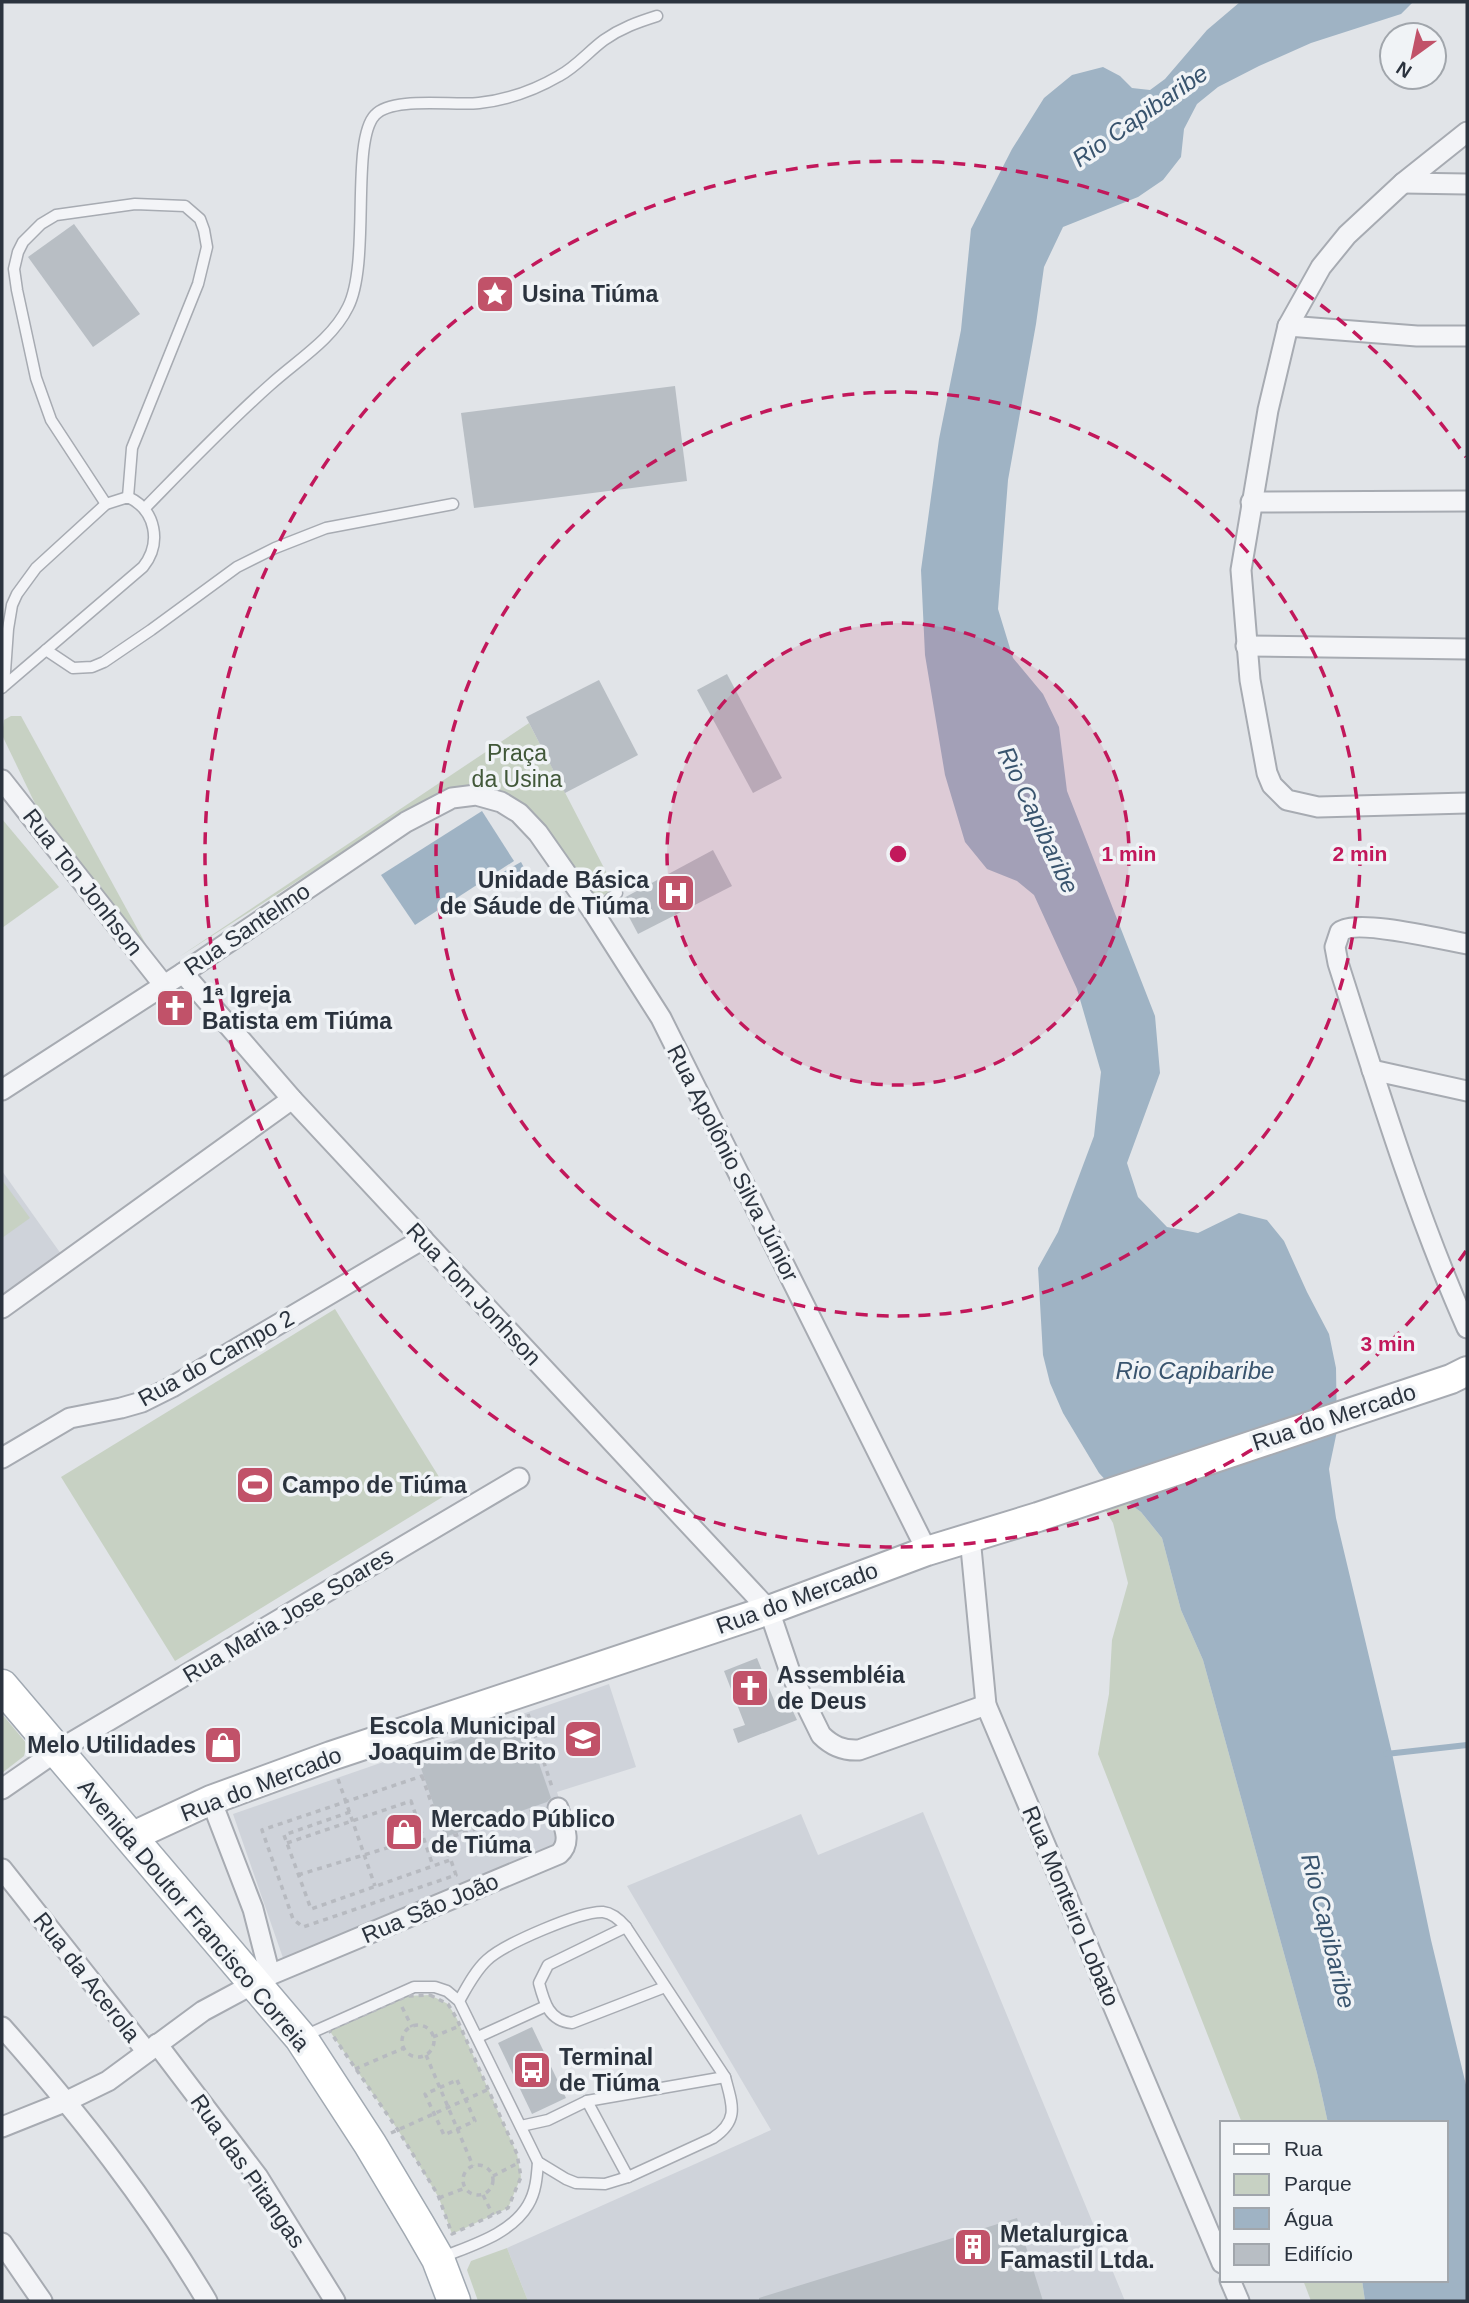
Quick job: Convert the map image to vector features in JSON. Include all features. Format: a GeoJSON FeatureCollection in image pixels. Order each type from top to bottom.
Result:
{"type":"FeatureCollection","features":[{"type":"Feature","properties":{"kind":"main road","name":"Rua do Mercado"},"geometry":{"type":"LineString","coordinates":[[131,1837],[211,1800],[331,1756],[769,1610],[927,1551],[1467,1371]]}},
{"type":"Feature","properties":{"kind":"main road","name":"Avenida Doutor Francisco Correia"},"geometry":{"type":"LineString","coordinates":[[2,1686],[131,1837],[262,1979],[300,2038],[384,2137],[454,2301]]}},
{"type":"Feature","properties":{"kind":"street"},"geometry":{"type":"LineString","coordinates":[[1467,132],[1403,183],[1347,235],[1321,267],[1288,326],[1251,502],[1241,570],[1246,646],[1257,720],[1267,774],[1278,794],[1295,804],[1318,807],[1467,803]]}},
{"type":"Feature","properties":{"kind":"street"},"geometry":{"type":"LineString","coordinates":[[1403,183],[1467,184]]}},
{"type":"Feature","properties":{"kind":"street"},"geometry":{"type":"LineString","coordinates":[[1288,326],[1416,336],[1467,336]]}},
{"type":"Feature","properties":{"kind":"street"},"geometry":{"type":"LineString","coordinates":[[1251,502],[1467,501]]}},
{"type":"Feature","properties":{"kind":"street"},"geometry":{"type":"LineString","coordinates":[[1246,646],[1467,649]]}},
{"type":"Feature","properties":{"kind":"street","name":"Rua Ton Jonhson"},"geometry":{"type":"LineString","coordinates":[[2,780],[163,984]]}},
{"type":"Feature","properties":{"kind":"street","name":"Rua Santelmo"},"geometry":{"type":"LineString","coordinates":[[2,1090],[183,973],[406,822],[452,798],[476,795],[501,802]]}},
{"type":"Feature","properties":{"kind":"street","name":"Rua Apolônio Silva Júnior"},"geometry":{"type":"LineString","coordinates":[[501,802],[519,813],[538,833],[594,913],[661,1018],[927,1551]]}},
{"type":"Feature","properties":{"kind":"street"},"geometry":{"type":"LineString","coordinates":[[1467,944],[1372,927],[1344,928],[1335,947],[1372,1070],[1425,1223],[1467,1328]]}},
{"type":"Feature","properties":{"kind":"street","name":"Rua Tom Jonhson"},"geometry":{"type":"LineString","coordinates":[[183,973],[292,1099],[769,1610]]}},
{"type":"Feature","properties":{"kind":"street"},"geometry":{"type":"LineString","coordinates":[[1372,1070],[1467,1091]]}},
{"type":"Feature","properties":{"kind":"street"},"geometry":{"type":"LineString","coordinates":[[2,1308],[292,1099]]}},
{"type":"Feature","properties":{"kind":"street","name":"Rua do Campo 2"},"geometry":{"type":"LineString","coordinates":[[2,1458],[70,1418],[132,1405],[172,1387],[423,1239]]}},
{"type":"Feature","properties":{"kind":"street","name":"Rua Maria Jose Soares"},"geometry":{"type":"LineString","coordinates":[[2,1789],[57,1751],[519,1478]]}},
{"type":"Feature","properties":{"kind":"street","name":"Rua Monteiro Lobato"},"geometry":{"type":"LineString","coordinates":[[970,1537],[986,1705],[1220,2258]]}},
{"type":"Feature","properties":{"kind":"street"},"geometry":{"type":"LineString","coordinates":[[769,1610],[790,1672],[821,1735],[829,1743],[849,1751],[859,1750],[986,1705]]}},
{"type":"Feature","properties":{"kind":"street"},"geometry":{"type":"LineString","coordinates":[[211,1800],[253,1909],[262,1979]]}},
{"type":"Feature","properties":{"kind":"street","name":"Rua São João"},"geometry":{"type":"LineString","coordinates":[[2,2127],[108,2081],[203,2011],[262,1979],[559,1854],[565,1849],[567,1840],[558,1806]]}},
{"type":"Feature","properties":{"kind":"street","name":"Rua da Acerola"},"geometry":{"type":"LineString","coordinates":[[2,1869],[152,2048]]}},
{"type":"Feature","properties":{"kind":"street"},"geometry":{"type":"LineString","coordinates":[[2,2027],[67,2101],[128,2180],[182,2258],[207,2301]]}},
{"type":"Feature","properties":{"kind":"street","name":"Rua das Pitangas"},"geometry":{"type":"LineString","coordinates":[[152,2048],[258,2178],[335,2301]]}},
{"type":"Feature","properties":{"kind":"street"},"geometry":{"type":"LineString","coordinates":[[2,2243],[42,2301]]}},
{"type":"Feature","properties":{"kind":"street"},"geometry":{"type":"LineString","coordinates":[[1231,2282],[1239,2301]]}},
{"type":"Feature","properties":{"kind":"lane"},"geometry":{"type":"LineString","coordinates":[[145,508],[249,405],[338,324],[350,304],[361,240],[363,150],[374,115],[392,107],[417,103],[478,103],[517,95],[560,76],[604,40],[626,26],[657,16]]}},
{"type":"Feature","properties":{"kind":"lane"},"geometry":{"type":"LineString","coordinates":[[106,505],[51,419],[37,378],[17,290],[15,269],[18,252],[23,242],[56,215],[135,204],[185,206],[200,219],[207,247],[198,284],[132,448],[128,497]]}},
{"type":"Feature","properties":{"kind":"lane"},"geometry":{"type":"LineString","coordinates":[[3,687],[143,567],[150,558],[156,538],[145,508],[128,497]]}},
{"type":"Feature","properties":{"kind":"lane"},"geometry":{"type":"LineString","coordinates":[[3,687],[8,629],[12,605],[17,594],[36,568],[106,505],[128,497]]}},
{"type":"Feature","properties":{"kind":"lane"},"geometry":{"type":"LineString","coordinates":[[46,650],[73,668],[92,667],[104,662],[151,630],[237,567],[275,548],[326,528],[453,504]]}},
{"type":"Feature","properties":{"kind":"lane"},"geometry":{"type":"LineString","coordinates":[[594,913],[617,893]]}},
{"type":"Feature","properties":{"kind":"lane"},"geometry":{"type":"LineString","coordinates":[[459,2001],[481,1965],[489,1957],[554,1924],[602,1912],[616,1918],[626,1927],[725,2077],[732,2114],[723,2131],[628,2177],[605,2184],[576,2183],[538,2162]]}},
{"type":"Feature","properties":{"kind":"lane"},"geometry":{"type":"LineString","coordinates":[[626,1927],[548,1965],[539,1983],[546,2006],[560,2020],[572,2022],[665,1987]]}},
{"type":"Feature","properties":{"kind":"lane"},"geometry":{"type":"LineString","coordinates":[[300,2038],[414,1987],[435,1987],[459,2001],[538,2162],[536,2184],[530,2203],[520,2216],[488,2238],[438,2259]]}},
{"type":"Feature","properties":{"kind":"lane"},"geometry":{"type":"LineString","coordinates":[[478,2037],[546,2006]]}},
{"type":"Feature","properties":{"kind":"lane"},"geometry":{"type":"LineString","coordinates":[[521,2126],[548,2120],[587,2101],[725,2077]]}},
{"type":"Feature","properties":{"kind":"lane"},"geometry":{"type":"LineString","coordinates":[[587,2101],[628,2177]]}},
{"type":"Feature","properties":{"kind":"path"},"geometry":{"type":"LineString","coordinates":[[444,1839],[558,1806],[521,1693]]}},
{"type":"Feature","properties":{"kind":"path"},"geometry":{"type":"LineString","coordinates":[[331,1756],[375,1886]]}},
{"type":"Feature","properties":{"kind":"path"},"geometry":{"type":"LineString","coordinates":[[422,1776],[444,1839],[456,1875],[303,1927],[293,1919],[262,1830],[422,1776]]}},
{"type":"Feature","properties":{"kind":"path"},"geometry":{"type":"LineString","coordinates":[[287,1843],[411,1801],[433,1866]]}},
{"type":"Feature","properties":{"kind":"path"},"geometry":{"type":"LineString","coordinates":[[350,1812],[284,1835],[310,1909],[451,1859]]}},
{"type":"Feature","properties":{"kind":"path"},"geometry":{"type":"LineString","coordinates":[[298,1875],[423,1837]]}},
{"type":"Feature","properties":{"kind":"path"},"geometry":{"type":"LineString","coordinates":[[430,1995],[448,2004],[460,2026],[517,2154],[521,2177],[508,2208],[452,2234],[439,2198],[384,2137],[355,2069],[329,2030],[407,1996],[430,1995]]}},
{"type":"Feature","properties":{"kind":"path"},"geometry":{"type":"LineString","coordinates":[[399,2000],[412,2026]]}},
{"type":"Feature","properties":{"kind":"path"},"geometry":{"type":"LineString","coordinates":[[412,2026],[423,2026],[433,2037],[433,2047],[426,2055],[416,2057],[404,2048],[402,2038],[412,2026]]}},
{"type":"Feature","properties":{"kind":"path"},"geometry":{"type":"LineString","coordinates":[[433,2037],[460,2026]]}},
{"type":"Feature","properties":{"kind":"path"},"geometry":{"type":"LineString","coordinates":[[355,2069],[404,2048]]}},
{"type":"Feature","properties":{"kind":"path"},"geometry":{"type":"LineString","coordinates":[[426,2055],[473,2166]]}},
{"type":"Feature","properties":{"kind":"path"},"geometry":{"type":"LineString","coordinates":[[457,2080],[466,2099],[475,2121],[443,2135],[425,2094],[457,2080]]}},
{"type":"Feature","properties":{"kind":"path"},"geometry":{"type":"LineString","coordinates":[[384,2137],[489,2089]]}},
{"type":"Feature","properties":{"kind":"path"},"geometry":{"type":"LineString","coordinates":[[492,2176],[519,2163]]}},
{"type":"Feature","properties":{"kind":"path"},"geometry":{"type":"LineString","coordinates":[[473,2166],[483,2166],[492,2176],[493,2185],[483,2194],[473,2194],[466,2188],[466,2173],[473,2166]]}},
{"type":"Feature","properties":{"kind":"path"},"geometry":{"type":"LineString","coordinates":[[439,2198],[466,2188]]}},
{"type":"Feature","properties":{"kind":"path"},"geometry":{"type":"LineString","coordinates":[[483,2194],[494,2215]]}},
{"type":"Feature","properties":{"kind":"shaded area"},"geometry":{"type":"Polygon","coordinates":[[[2,1171],[66,1261],[2,1306],[2,1171]]]}},
{"type":"Feature","properties":{"kind":"shaded area","name":"Mercado Público de Tiúma"},"geometry":{"type":"Polygon","coordinates":[[[609,1684],[636,1767],[557,1792],[575,1851],[283,1958],[233,1814],[609,1684]]]}},
{"type":"Feature","properties":{"kind":"shaded area"},"geometry":{"type":"Polygon","coordinates":[[[923,1812],[1125,2301],[528,2301],[507,2248],[771,2130],[627,1886],[801,1814],[818,1855],[923,1812]]]}},
{"type":"Feature","properties":{"kind":"green space"},"geometry":{"type":"Polygon","coordinates":[[[11,716],[21,716],[149,950],[42,818],[2,735],[4,720],[11,716]]]}},
{"type":"Feature","properties":{"kind":"green space","name":"Praça da Usina"},"geometry":{"type":"Polygon","coordinates":[[[529,723],[617,893],[595,896],[582,887],[503,793],[480,786],[442,791],[179,957],[529,723]]]}},
{"type":"Feature","properties":{"kind":"green space"},"geometry":{"type":"Polygon","coordinates":[[[2,819],[59,887],[2,928],[2,819]]]}},
{"type":"Feature","properties":{"kind":"green space"},"geometry":{"type":"Polygon","coordinates":[[[2,1180],[30,1218],[2,1238],[2,1180]]]}},
{"type":"Feature","properties":{"kind":"green space","name":"Campo de Tiúma"},"geometry":{"type":"Polygon","coordinates":[[[335,1309],[449,1493],[175,1661],[61,1477],[335,1309]]]}},
{"type":"Feature","properties":{"kind":"green space"},"geometry":{"type":"Polygon","coordinates":[[[1123,1499],[1141,1512],[1162,1538],[1181,1610],[1203,1660],[1317,2073],[1328,2121],[1241,2121],[1098,1754],[1109,1694],[1112,1640],[1128,1583],[1113,1523],[1104,1508],[1123,1499]]]}},
{"type":"Feature","properties":{"kind":"green space"},"geometry":{"type":"Polygon","coordinates":[[[2,1714],[27,1744],[24,1756],[2,1773],[2,1714]]]}},
{"type":"Feature","properties":{"kind":"green space"},"geometry":{"type":"Polygon","coordinates":[[[430,1995],[448,2004],[457,2019],[517,2154],[521,2177],[508,2208],[452,2234],[439,2198],[398,2130],[329,2030],[407,1996],[430,1995]]]}},
{"type":"Feature","properties":{"kind":"green space"},"geometry":{"type":"Polygon","coordinates":[[[507,2248],[528,2301],[478,2301],[467,2270],[471,2261],[507,2248]]]}},
{"type":"Feature","properties":{"kind":"green space"},"geometry":{"type":"Polygon","coordinates":[[[1304,2282],[1362,2282],[1365,2301],[1311,2301],[1304,2282]]]}},
{"type":"Feature","properties":{"kind":"water","name":"Rio Capibaribe"},"geometry":{"type":"Polygon","coordinates":[[[1240,2],[1413,2],[1401,14],[1311,43],[1218,87],[1197,104],[1184,129],[1181,157],[1163,180],[1138,197],[1063,227],[1044,267],[1008,480],[998,609],[1013,658],[1043,694],[1059,727],[1067,791],[1155,1016],[1160,1073],[1127,1163],[1138,1197],[1167,1227],[1198,1233],[1239,1213],[1267,1220],[1284,1241],[1329,1334],[1336,1368],[1337,1431],[1329,1469],[1336,1518],[1467,2089],[1467,2301],[1365,2301],[1362,2282],[1448,2282],[1448,2121],[1328,2121],[1317,2073],[1203,1660],[1181,1610],[1162,1538],[1141,1512],[1123,1499],[1099,1473],[1063,1413],[1050,1383],[1043,1355],[1038,1268],[1058,1232],[1094,1136],[1101,1072],[1077,989],[1034,895],[1017,881],[987,869],[965,842],[945,775],[925,655],[921,570],[939,439],[961,330],[971,229],[1012,149],[1044,98],[1072,75],[1103,67],[1120,76],[1132,88],[1150,90],[1165,79],[1207,30],[1240,2]]]}},
{"type":"Feature","properties":{"kind":"water"},"geometry":{"type":"Polygon","coordinates":[[[482,811],[514,861],[415,925],[381,875],[482,811]]]}},
{"type":"Feature","properties":{"kind":"water"},"geometry":{"type":"Polygon","coordinates":[[[521,862],[529,877],[507,890],[498,875],[521,862]]]}},
{"type":"Feature","properties":{"kind":"building"},"geometry":{"type":"Polygon","coordinates":[[[74,224],[140,314],[93,347],[28,257],[74,224]]]}},
{"type":"Feature","properties":{"kind":"building"},"geometry":{"type":"Polygon","coordinates":[[[675,386],[687,481],[474,508],[461,413],[675,386]]]}},
{"type":"Feature","properties":{"kind":"building"},"geometry":{"type":"Polygon","coordinates":[[[727,674],[782,778],[753,793],[697,690],[727,674]]]}},
{"type":"Feature","properties":{"kind":"building"},"geometry":{"type":"Polygon","coordinates":[[[599,680],[638,755],[565,793],[526,717],[599,680]]]}},
{"type":"Feature","properties":{"kind":"building","name":"Unidade Básica de Sáude de Tiúma"},"geometry":{"type":"Polygon","coordinates":[[[713,850],[732,886],[638,934],[620,900],[713,850]]]}},
{"type":"Feature","properties":{"kind":"building","name":"Assembléia de Deus"},"geometry":{"type":"Polygon","coordinates":[[[757,1658],[778,1710],[790,1705],[797,1720],[738,1743],[733,1729],[745,1725],[724,1671],[757,1658]]]}},
{"type":"Feature","properties":{"kind":"building"},"geometry":{"type":"Polygon","coordinates":[[[523,1717],[551,1798],[547,1802],[445,1837],[416,1754],[523,1717]]]}},
{"type":"Feature","properties":{"kind":"building","name":"Melo Utilidades"},"geometry":{"type":"Polygon","coordinates":[[[224,1727],[238,1757],[221,1764],[208,1734],[224,1727]]]}},
{"type":"Feature","properties":{"kind":"building","name":"Terminal de Tiúma"},"geometry":{"type":"Polygon","coordinates":[[[532,2027],[566,2098],[532,2114],[498,2043],[532,2027]]]}},
{"type":"Feature","properties":{"kind":"building","name":"Metalurgica Famastil Ltda."},"geometry":{"type":"Polygon","coordinates":[[[1017,2218],[1043,2301],[759,2301],[759,2298],[1017,2218]]]}},
{"type":"Feature","properties":{"kind":"waterway"},"geometry":{"type":"LineString","coordinates":[[1386,1754],[1467,1745]]}},
{"type":"Feature","properties":{"kind":"place","name":"Usina Tiúma"},"geometry":{"type":"Point","coordinates":[495,294]}},
{"type":"Feature","properties":{"kind":"place","name":"Unidade Básica de Sáude de Tiúma"},"geometry":{"type":"Point","coordinates":[676,893]}},
{"type":"Feature","properties":{"kind":"place","name":"1ª Igreja Batista em Tiúma"},"geometry":{"type":"Point","coordinates":[175,1008]}},
{"type":"Feature","properties":{"kind":"place","name":"Campo de Tiúma"},"geometry":{"type":"Point","coordinates":[255,1485]}},
{"type":"Feature","properties":{"kind":"place","name":"Assembléia de Deus"},"geometry":{"type":"Point","coordinates":[750,1688]}},
{"type":"Feature","properties":{"kind":"place","name":"Escola Municipal Joaquim de Brito"},"geometry":{"type":"Point","coordinates":[583,1739]}},
{"type":"Feature","properties":{"kind":"place","name":"Melo Utilidades"},"geometry":{"type":"Point","coordinates":[223,1745]}},
{"type":"Feature","properties":{"kind":"place","name":"Mercado Público de Tiúma"},"geometry":{"type":"Point","coordinates":[404,1832]}},
{"type":"Feature","properties":{"kind":"place","name":"Terminal de Tiúma"},"geometry":{"type":"Point","coordinates":[532,2070]}},
{"type":"Feature","properties":{"kind":"place","name":"Metalurgica Famastil Ltda."},"geometry":{"type":"Point","coordinates":[973,2247]}}]}
